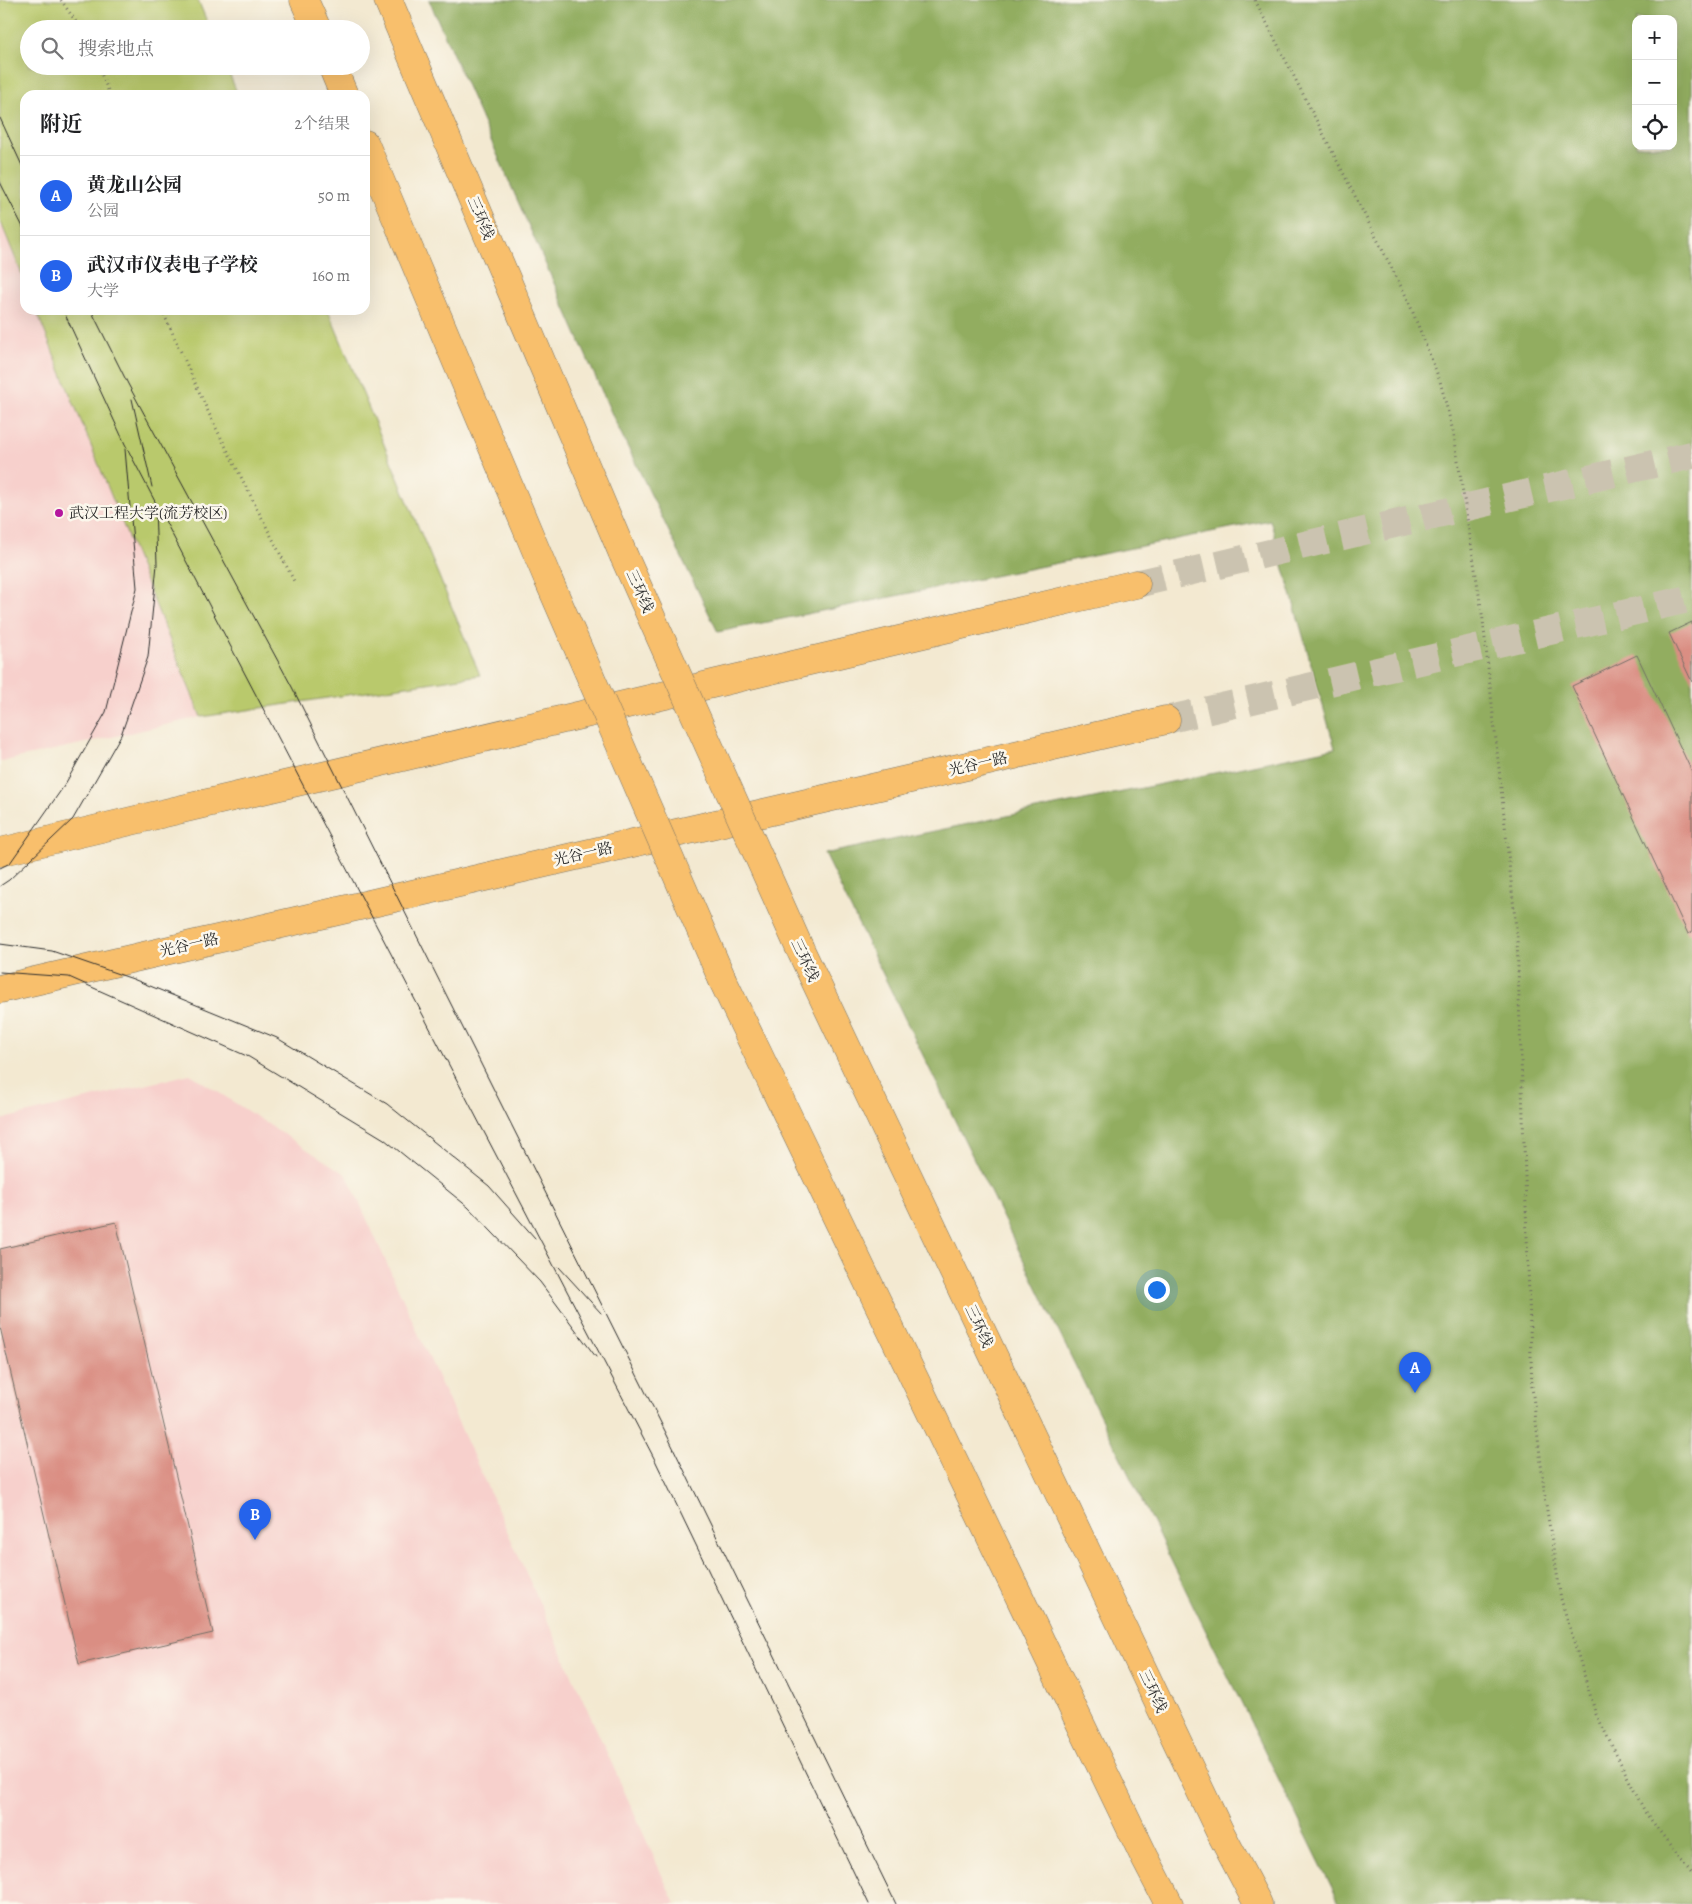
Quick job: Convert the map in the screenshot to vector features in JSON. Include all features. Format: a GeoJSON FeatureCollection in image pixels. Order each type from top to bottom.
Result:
{"type":"FeatureCollection","features":[{"type":"Feature","properties":{"kind":"main road"},"geometry":{"type":"LineString","coordinates":[[304,0],[312,20]]}},
{"type":"Feature","properties":{"kind":"main road","name":"三环线"},"geometry":{"type":"LineString","coordinates":[[388,0],[623,554],[800,949],[1219,1830],[1258,1904]]}},
{"type":"Feature","properties":{"kind":"main road"},"geometry":{"type":"LineString","coordinates":[[336,75],[342,90]]}},
{"type":"Feature","properties":{"kind":"main road"},"geometry":{"type":"LineString","coordinates":[[370,156],[548,579],[722,981],[1169,1904]]}},
{"type":"Feature","properties":{"kind":"main road"},"geometry":{"type":"LineString","coordinates":[[0,852],[1136,584]]}},
{"type":"Feature","properties":{"kind":"main road","name":"光谷一路"},"geometry":{"type":"LineString","coordinates":[[0,989],[1166,720]]}},
{"type":"Feature","properties":{"kind":"path"},"geometry":{"type":"LineString","coordinates":[[61,0],[75,20]]}},
{"type":"Feature","properties":{"kind":"path"},"geometry":{"type":"LineString","coordinates":[[1255,0],[1408,300],[1440,381],[1454,435],[1483,620],[1517,937],[1532,1387],[1545,1498],[1561,1599],[1596,1714],[1645,1812],[1692,1874]]}},
{"type":"Feature","properties":{"kind":"path"},"geometry":{"type":"LineString","coordinates":[[102,75],[108,90]]}},
{"type":"Feature","properties":{"kind":"path"},"geometry":{"type":"LineString","coordinates":[[164,315],[211,418],[294,581]]}},
{"type":"Feature","properties":{"kind":"shaded area","name":"武汉工程大学(流芳校区)"},"geometry":{"type":"Polygon","coordinates":[[[0,220],[20,270],[20,315],[38,315],[201,717],[0,762],[0,220]]]}},
{"type":"Feature","properties":{"kind":"shaded area"},"geometry":{"type":"Polygon","coordinates":[[[190,1074],[347,1175],[675,1904],[0,1904],[0,1120],[190,1074]]]}},
{"type":"Feature","properties":{"kind":"green space"},"geometry":{"type":"Polygon","coordinates":[[[0,0],[198,0],[206,20],[20,20],[20,75],[230,75],[236,90],[20,90],[20,270],[0,220],[0,0]]]}},
{"type":"Feature","properties":{"kind":"green space"},"geometry":{"type":"Polygon","coordinates":[[[429,0],[1692,0],[1692,1904],[1340,1904],[824,854],[1335,748],[1270,520],[718,632],[614,419],[429,0]]]}},
{"type":"Feature","properties":{"kind":"green space"},"geometry":{"type":"Polygon","coordinates":[[[38,315],[330,315],[480,675],[201,717],[38,315]]]}},
{"type":"Feature","properties":{"kind":"building"},"geometry":{"type":"Polygon","coordinates":[[[1692,622],[1692,682],[1669,633],[1692,622]]]}},
{"type":"Feature","properties":{"kind":"building"},"geometry":{"type":"Polygon","coordinates":[[[1637,655],[1692,772],[1692,932],[1688,934],[1572,686],[1637,655]]]}},
{"type":"Feature","properties":{"kind":"building"},"geometry":{"type":"Polygon","coordinates":[[[116,1222],[213,1633],[79,1664],[0,1327],[0,1249],[116,1222]]]}},
{"type":"Feature","properties":{"kind":"tunnel"},"geometry":{"type":"LineString","coordinates":[[1136,584],[1692,455]]}},
{"type":"Feature","properties":{"kind":"tunnel"},"geometry":{"type":"LineString","coordinates":[[1166,720],[1692,598]]}},
{"type":"Feature","properties":{"kind":"tram line"},"geometry":{"type":"LineString","coordinates":[[0,118],[20,161]]}},
{"type":"Feature","properties":{"kind":"tram line"},"geometry":{"type":"LineString","coordinates":[[0,182],[20,221]]}},
{"type":"Feature","properties":{"kind":"tram line"},"geometry":{"type":"LineString","coordinates":[[65,315],[125,444],[655,1460],[869,1904]]}},
{"type":"Feature","properties":{"kind":"tram line"},"geometry":{"type":"LineString","coordinates":[[94,315],[128,384],[292,687],[665,1431],[896,1904]]}},
{"type":"Feature","properties":{"kind":"tram line"},"geometry":{"type":"LineString","coordinates":[[132,399],[152,487]]}},
{"type":"Feature","properties":{"kind":"tram line"},"geometry":{"type":"LineString","coordinates":[[0,868],[10,863],[64,786],[106,712],[137,588],[125,449]]}},
{"type":"Feature","properties":{"kind":"tram line"},"geometry":{"type":"LineString","coordinates":[[0,886],[9,880],[73,819],[121,735],[148,657],[157,564],[155,506]]}},
{"type":"Feature","properties":{"kind":"tram line"},"geometry":{"type":"LineString","coordinates":[[0,944],[52,951],[133,979],[277,1038],[387,1104],[489,1186],[535,1238]]}},
{"type":"Feature","properties":{"kind":"tram line"},"geometry":{"type":"LineString","coordinates":[[0,972],[69,977],[249,1057],[384,1139],[468,1207],[540,1282],[596,1357]]}},
{"type":"Feature","properties":{"kind":"tram line"},"geometry":{"type":"LineString","coordinates":[[559,1267],[601,1313]]}},
{"type":"Feature","properties":{"kind":"place","name":"武汉工程大学(流芳校区)"},"geometry":{"type":"Point","coordinates":[59,513]}},
{"type":"Feature","properties":{"kind":"place","name":"黄龙山公园"},"geometry":{"type":"Point","coordinates":[1415,1393]}},
{"type":"Feature","properties":{"kind":"place","name":"武汉市仪表电子学校"},"geometry":{"type":"Point","coordinates":[255,1540]}}]}
